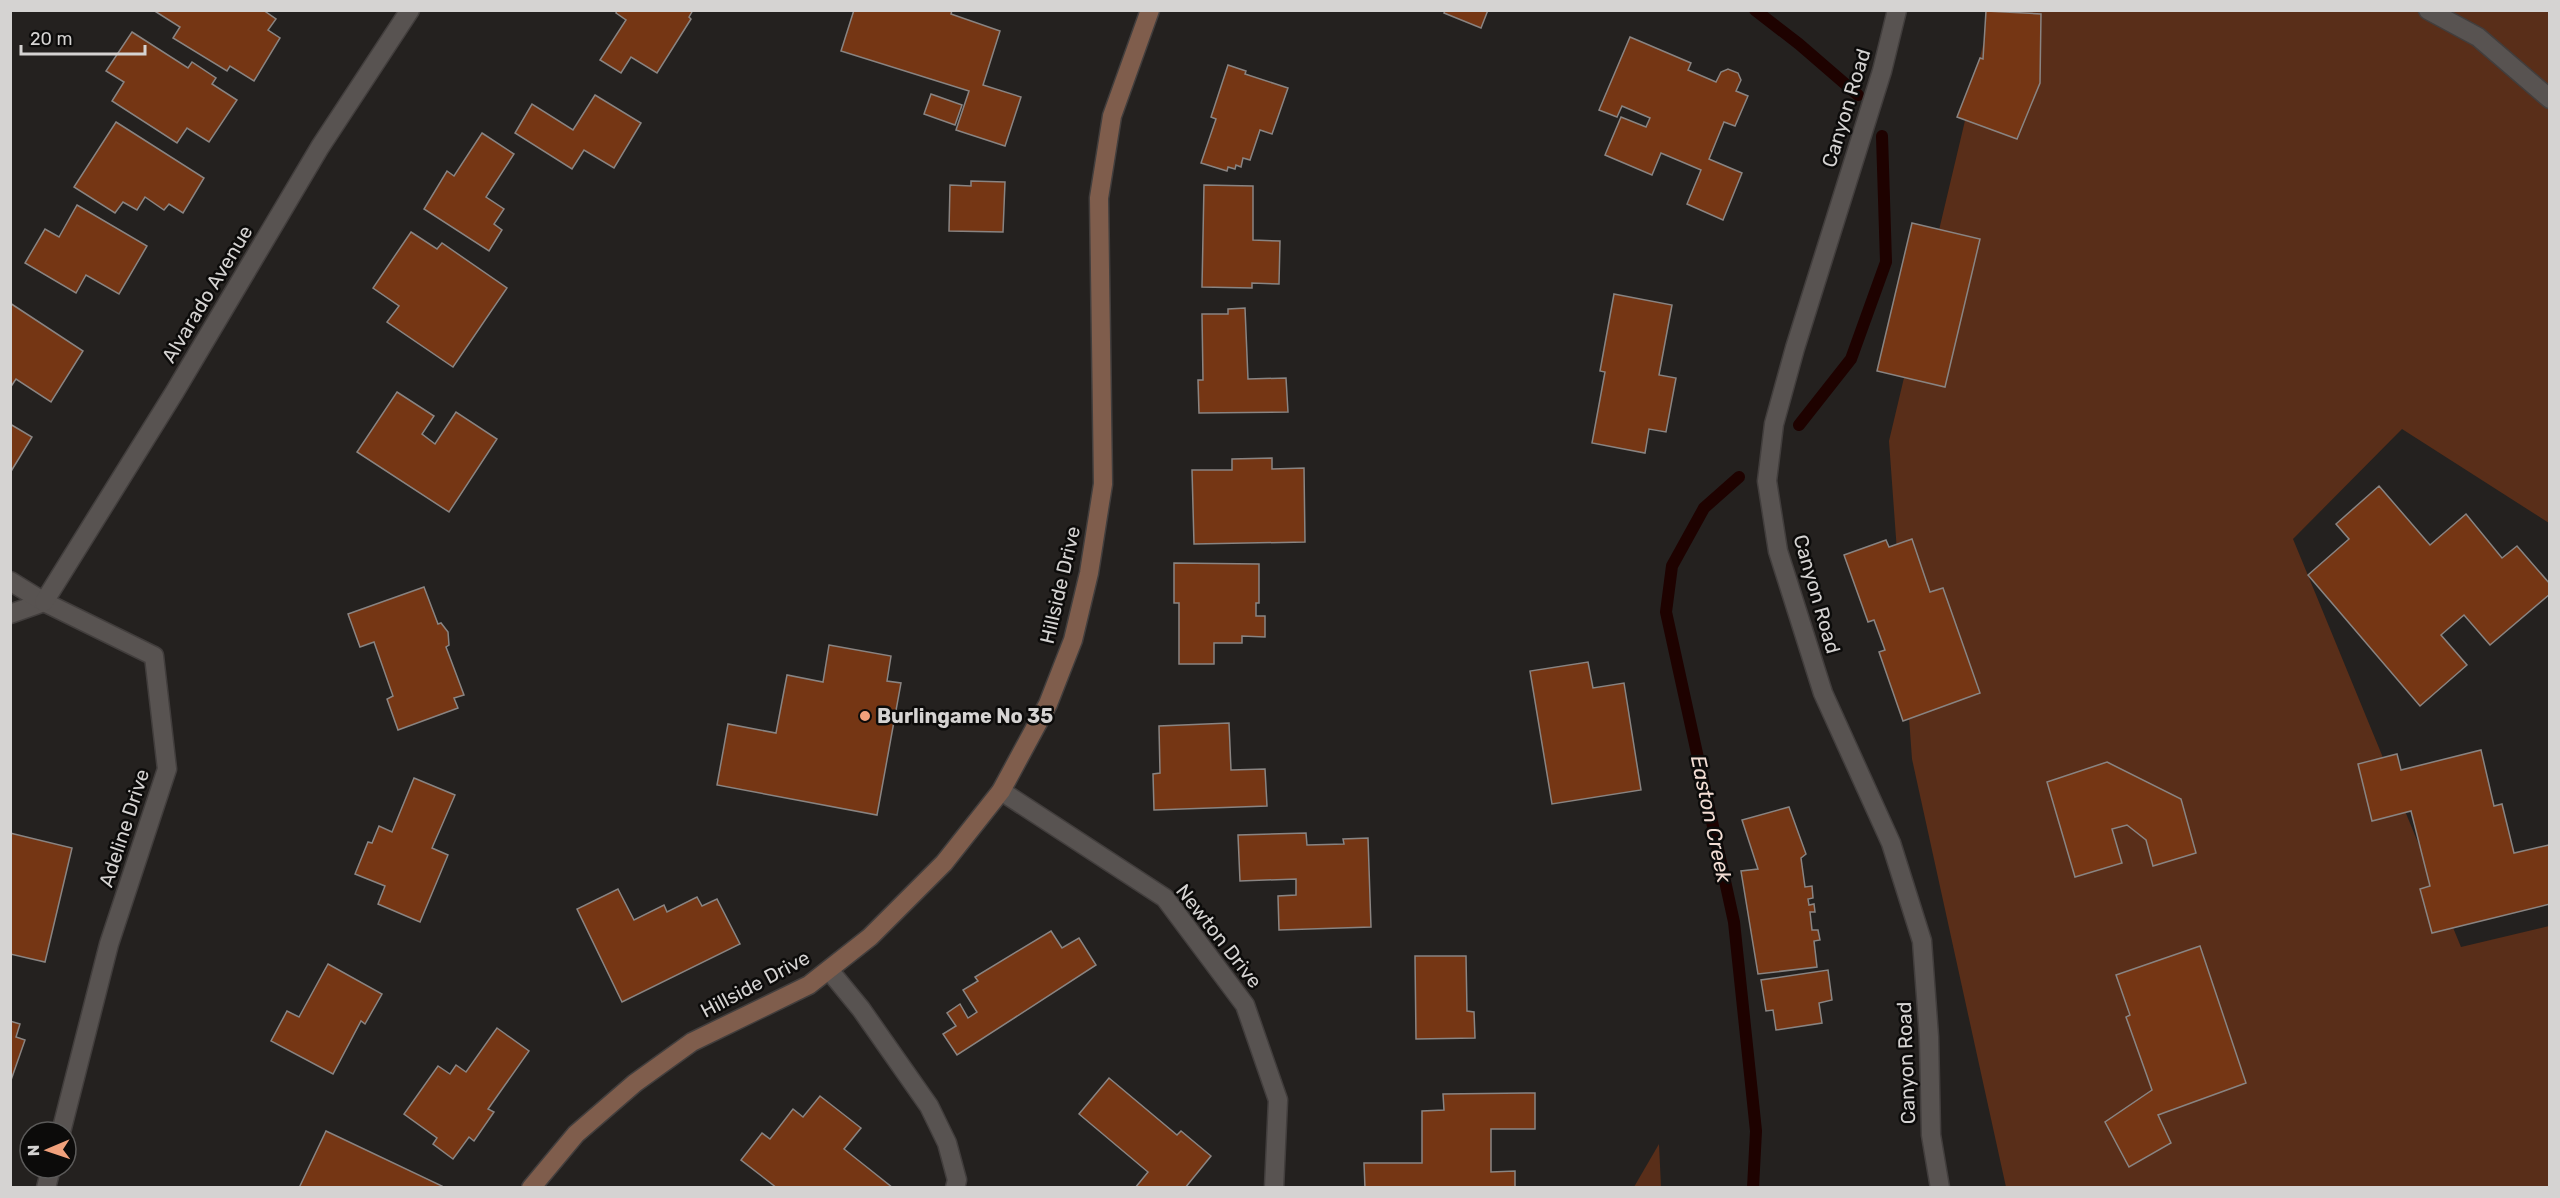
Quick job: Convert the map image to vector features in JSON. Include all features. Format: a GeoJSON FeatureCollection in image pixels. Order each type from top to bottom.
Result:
{"type":"FeatureCollection","features":[{"type":"Feature","properties":{"kind":"main road","name":"Hillside Drive"},"geometry":{"type":"LineString","coordinates":[[531,1188],[576,1134],[635,1083],[692,1042],[808,985],[870,937],[944,863],[1001,791],[1048,704],[1073,640],[1089,573],[1103,484],[1099,198],[1112,116],[1150,10]]}},
{"type":"Feature","properties":{"kind":"street","name":"Alvarado Avenue"},"geometry":{"type":"LineString","coordinates":[[44,602],[174,393],[320,147],[410,10]]}},
{"type":"Feature","properties":{"kind":"street","name":"Canyon Road"},"geometry":{"type":"LineString","coordinates":[[1897,10],[1882,71],[1795,348],[1774,424],[1767,481],[1778,551],[1823,693],[1891,843],[1922,941],[1929,1037],[1931,1135],[1940,1188]]}},
{"type":"Feature","properties":{"kind":"street"},"geometry":{"type":"LineString","coordinates":[[2427,10],[2478,37],[2550,99]]}},
{"type":"Feature","properties":{"kind":"street","name":"Adeline Drive"},"geometry":{"type":"LineString","coordinates":[[10,581],[44,602],[154,656],[167,769],[109,944],[64,1120]]}},
{"type":"Feature","properties":{"kind":"street"},"geometry":{"type":"LineString","coordinates":[[10,614],[44,602]]}},
{"type":"Feature","properties":{"kind":"street","name":"Newton Drive"},"geometry":{"type":"LineString","coordinates":[[1001,791],[1165,898],[1245,1005],[1278,1100],[1274,1188]]}},
{"type":"Feature","properties":{"kind":"street"},"geometry":{"type":"LineString","coordinates":[[829,970],[861,1010],[929,1106],[947,1143],[957,1180],[955,1188]]}},
{"type":"Feature","properties":{"kind":"shaded area"},"geometry":{"type":"Polygon","coordinates":[[[1991,11],[2549,11],[2549,523],[2402,429],[2293,539],[2461,947],[2549,926],[2549,1187],[2006,1187],[1912,759],[1889,441],[1991,11]]]}},
{"type":"Feature","properties":{"kind":"shaded area"},"geometry":{"type":"Polygon","coordinates":[[[1659,1144],[1661,1187],[1634,1187],[1659,1144]]]}},
{"type":"Feature","properties":{"kind":"building"},"geometry":{"type":"Polygon","coordinates":[[[153,10],[263,10],[276,19],[268,30],[280,38],[254,81],[230,66],[227,71],[173,38],[180,27],[153,10]]]}},
{"type":"Feature","properties":{"kind":"building"},"geometry":{"type":"Polygon","coordinates":[[[617,10],[693,10],[689,17],[691,19],[657,73],[631,57],[621,73],[600,60],[626,20],[616,13],[617,10]]]}},
{"type":"Feature","properties":{"kind":"building"},"geometry":{"type":"Polygon","coordinates":[[[854,10],[952,10],[951,14],[1000,31],[983,85],[1021,97],[1005,146],[956,130],[969,91],[841,51],[854,10]]]}},
{"type":"Feature","properties":{"kind":"building"},"geometry":{"type":"Polygon","coordinates":[[[1445,10],[1488,10],[1481,28],[1444,13],[1445,10]]]}},
{"type":"Feature","properties":{"kind":"building"},"geometry":{"type":"Polygon","coordinates":[[[1986,11],[2041,14],[2040,83],[2017,139],[1957,117],[1980,58],[1983,59],[1986,11]]]}},
{"type":"Feature","properties":{"kind":"building"},"geometry":{"type":"Polygon","coordinates":[[[132,32],[188,68],[192,62],[216,78],[212,84],[237,100],[209,142],[187,128],[177,143],[112,101],[124,82],[106,71],[132,32]]]}},
{"type":"Feature","properties":{"kind":"building"},"geometry":{"type":"Polygon","coordinates":[[[1630,37],[1691,63],[1688,70],[1716,82],[1721,72],[1728,69],[1738,73],[1741,80],[1736,91],[1748,96],[1735,126],[1724,122],[1709,159],[1742,173],[1723,220],[1687,204],[1701,170],[1661,153],[1652,175],[1605,155],[1621,117],[1646,127],[1650,118],[1622,106],[1617,117],[1599,110],[1630,37]]]}},
{"type":"Feature","properties":{"kind":"building"},"geometry":{"type":"Polygon","coordinates":[[[1228,65],[1246,71],[1245,74],[1288,88],[1272,134],[1260,130],[1250,160],[1243,158],[1241,167],[1236,165],[1235,169],[1228,167],[1227,171],[1201,163],[1216,119],[1211,117],[1228,65]]]}},
{"type":"Feature","properties":{"kind":"building"},"geometry":{"type":"Polygon","coordinates":[[[931,94],[962,105],[955,125],[924,114],[931,94]]]}},
{"type":"Feature","properties":{"kind":"building"},"geometry":{"type":"Polygon","coordinates":[[[595,95],[641,123],[614,168],[584,150],[572,169],[515,133],[532,104],[573,130],[595,95]]]}},
{"type":"Feature","properties":{"kind":"building"},"geometry":{"type":"Polygon","coordinates":[[[116,122],[204,178],[183,213],[169,204],[164,210],[145,197],[137,210],[123,202],[115,213],[74,187],[116,122]]]}},
{"type":"Feature","properties":{"kind":"building"},"geometry":{"type":"Polygon","coordinates":[[[482,133],[514,154],[486,197],[504,209],[494,224],[502,230],[489,251],[424,209],[447,171],[454,176],[482,133]]]}},
{"type":"Feature","properties":{"kind":"building"},"geometry":{"type":"Polygon","coordinates":[[[971,181],[1005,182],[1003,232],[949,231],[950,185],[971,186],[971,181]]]}},
{"type":"Feature","properties":{"kind":"building"},"geometry":{"type":"Polygon","coordinates":[[[1204,185],[1253,186],[1253,240],[1280,241],[1279,284],[1252,283],[1252,288],[1202,287],[1204,185]]]}},
{"type":"Feature","properties":{"kind":"building"},"geometry":{"type":"Polygon","coordinates":[[[77,205],[147,246],[119,294],[86,275],[76,293],[25,263],[45,229],[59,237],[77,205]]]}},
{"type":"Feature","properties":{"kind":"building"},"geometry":{"type":"Polygon","coordinates":[[[1912,223],[1980,239],[1945,387],[1877,371],[1912,223]]]}},
{"type":"Feature","properties":{"kind":"building"},"geometry":{"type":"Polygon","coordinates":[[[411,232],[437,249],[442,243],[507,288],[453,367],[387,322],[399,306],[373,288],[411,232]]]}},
{"type":"Feature","properties":{"kind":"building"},"geometry":{"type":"Polygon","coordinates":[[[1614,294],[1672,305],[1659,375],[1676,378],[1666,432],[1649,429],[1645,453],[1592,443],[1605,372],[1600,371],[1614,294]]]}},
{"type":"Feature","properties":{"kind":"building"},"geometry":{"type":"Polygon","coordinates":[[[10,303],[83,351],[51,402],[16,379],[10,388],[10,303]]]}},
{"type":"Feature","properties":{"kind":"building"},"geometry":{"type":"Polygon","coordinates":[[[1245,308],[1248,379],[1286,378],[1288,412],[1199,413],[1198,380],[1203,380],[1202,314],[1228,314],[1228,309],[1245,308]]]}},
{"type":"Feature","properties":{"kind":"building"},"geometry":{"type":"Polygon","coordinates":[[[397,392],[434,416],[422,434],[435,444],[456,412],[497,439],[449,512],[357,452],[397,392]]]}},
{"type":"Feature","properties":{"kind":"building"},"geometry":{"type":"Polygon","coordinates":[[[10,424],[32,437],[10,473],[10,424]]]}},
{"type":"Feature","properties":{"kind":"building"},"geometry":{"type":"Polygon","coordinates":[[[1272,458],[1272,469],[1304,468],[1305,542],[1194,544],[1192,470],[1232,470],[1232,459],[1272,458]]]}},
{"type":"Feature","properties":{"kind":"building"},"geometry":{"type":"Polygon","coordinates":[[[2379,486],[2430,545],[2466,514],[2502,558],[2517,546],[2550,584],[2550,594],[2490,645],[2464,615],[2441,635],[2467,665],[2420,706],[2308,575],[2349,539],[2336,524],[2379,486]]]}},
{"type":"Feature","properties":{"kind":"building"},"geometry":{"type":"Polygon","coordinates":[[[1912,539],[1930,592],[1943,588],[1980,693],[1903,721],[1879,652],[1885,650],[1874,620],[1868,622],[1844,555],[1886,540],[1889,547],[1912,539]]]}},
{"type":"Feature","properties":{"kind":"building"},"geometry":{"type":"Polygon","coordinates":[[[1174,563],[1259,564],[1259,603],[1256,603],[1256,616],[1265,616],[1265,637],[1242,636],[1242,643],[1214,643],[1214,664],[1179,664],[1179,603],[1174,603],[1174,563]]]}},
{"type":"Feature","properties":{"kind":"building"},"geometry":{"type":"Polygon","coordinates":[[[424,587],[438,624],[441,623],[448,632],[449,645],[446,647],[464,695],[454,698],[458,708],[398,730],[387,699],[393,696],[374,642],[360,647],[348,614],[424,587]]]}},
{"type":"Feature","properties":{"kind":"building"},"geometry":{"type":"Polygon","coordinates":[[[829,645],[891,656],[887,681],[901,683],[877,815],[717,785],[728,724],[776,733],[787,675],[823,682],[829,645]]]}},
{"type":"Feature","properties":{"kind":"building"},"geometry":{"type":"Polygon","coordinates":[[[1588,662],[1593,688],[1624,683],[1641,790],[1552,804],[1530,671],[1588,662]]]}},
{"type":"Feature","properties":{"kind":"building"},"geometry":{"type":"Polygon","coordinates":[[[1229,723],[1231,770],[1265,769],[1267,806],[1154,810],[1153,774],[1160,773],[1159,726],[1229,723]]]}},
{"type":"Feature","properties":{"kind":"building"},"geometry":{"type":"Polygon","coordinates":[[[2481,750],[2494,806],[2502,804],[2514,853],[2549,845],[2550,904],[2432,933],[2420,889],[2430,886],[2411,811],[2372,821],[2358,764],[2397,754],[2401,770],[2481,750]]]}},
{"type":"Feature","properties":{"kind":"building"},"geometry":{"type":"Polygon","coordinates":[[[2107,762],[2181,799],[2196,853],[2153,866],[2146,840],[2127,825],[2112,829],[2122,863],[2075,877],[2047,782],[2107,762]]]}},
{"type":"Feature","properties":{"kind":"building"},"geometry":{"type":"Polygon","coordinates":[[[414,778],[455,795],[432,848],[448,855],[420,922],[378,904],[385,886],[355,874],[368,842],[372,843],[379,826],[392,832],[414,778]]]}},
{"type":"Feature","properties":{"kind":"building"},"geometry":{"type":"Polygon","coordinates":[[[1789,807],[1806,854],[1801,858],[1805,887],[1812,886],[1813,898],[1808,899],[1809,905],[1814,904],[1815,912],[1810,912],[1812,930],[1818,930],[1820,940],[1814,941],[1817,967],[1758,974],[1741,871],[1758,869],[1742,820],[1789,807]]]}},
{"type":"Feature","properties":{"kind":"building"},"geometry":{"type":"Polygon","coordinates":[[[10,833],[72,848],[45,962],[10,954],[10,833]]]}},
{"type":"Feature","properties":{"kind":"building"},"geometry":{"type":"Polygon","coordinates":[[[1306,833],[1307,845],[1344,844],[1343,839],[1368,838],[1371,927],[1279,930],[1278,896],[1296,895],[1296,879],[1240,881],[1238,835],[1306,833]]]}},
{"type":"Feature","properties":{"kind":"building"},"geometry":{"type":"Polygon","coordinates":[[[618,889],[634,920],[664,905],[667,912],[697,897],[702,906],[717,899],[740,944],[622,1002],[577,909],[618,889]]]}},
{"type":"Feature","properties":{"kind":"building"},"geometry":{"type":"Polygon","coordinates":[[[1051,931],[1062,948],[1079,938],[1096,965],[957,1055],[943,1034],[956,1026],[947,1013],[960,1004],[968,1018],[977,1012],[963,990],[978,981],[975,977],[1051,931]]]}},
{"type":"Feature","properties":{"kind":"building"},"geometry":{"type":"Polygon","coordinates":[[[2200,946],[2246,1083],[2158,1115],[2171,1143],[2129,1167],[2105,1122],[2152,1090],[2126,1017],[2130,1015],[2116,975],[2200,946]]]}},
{"type":"Feature","properties":{"kind":"building"},"geometry":{"type":"Polygon","coordinates":[[[1415,956],[1466,956],[1467,1011],[1474,1012],[1475,1038],[1416,1039],[1415,956]]]}},
{"type":"Feature","properties":{"kind":"building"},"geometry":{"type":"Polygon","coordinates":[[[328,964],[382,994],[365,1024],[361,1021],[333,1074],[271,1041],[287,1011],[299,1017],[328,964]]]}},
{"type":"Feature","properties":{"kind":"building"},"geometry":{"type":"Polygon","coordinates":[[[1828,970],[1832,1000],[1819,1003],[1822,1023],[1776,1030],[1773,1010],[1766,1011],[1761,980],[1828,970]]]}},
{"type":"Feature","properties":{"kind":"building"},"geometry":{"type":"Polygon","coordinates":[[[10,1021],[20,1024],[16,1037],[25,1040],[10,1083],[10,1021]]]}},
{"type":"Feature","properties":{"kind":"building"},"geometry":{"type":"Polygon","coordinates":[[[497,1028],[529,1051],[488,1109],[494,1112],[474,1141],[469,1137],[453,1159],[433,1144],[437,1138],[404,1114],[438,1066],[450,1074],[456,1065],[466,1072],[497,1028]]]}},
{"type":"Feature","properties":{"kind":"building"},"geometry":{"type":"Polygon","coordinates":[[[1109,1078],[1177,1135],[1181,1131],[1211,1156],[1185,1188],[1135,1188],[1148,1172],[1079,1114],[1109,1078]]]}},
{"type":"Feature","properties":{"kind":"building"},"geometry":{"type":"Polygon","coordinates":[[[1535,1093],[1535,1129],[1491,1129],[1491,1172],[1515,1171],[1515,1188],[1365,1188],[1364,1163],[1422,1163],[1422,1111],[1444,1110],[1443,1094],[1535,1093]]]}},
{"type":"Feature","properties":{"kind":"building"},"geometry":{"type":"Polygon","coordinates":[[[820,1096],[861,1128],[844,1149],[893,1188],[777,1188],[741,1160],[762,1133],[770,1139],[793,1109],[803,1117],[820,1096]]]}},
{"type":"Feature","properties":{"kind":"building"},"geometry":{"type":"Polygon","coordinates":[[[326,1131],[442,1186],[441,1188],[299,1188],[326,1131]]]}},
{"type":"Feature","properties":{"kind":"waterway","name":"Easton Creek"},"geometry":{"type":"LineString","coordinates":[[1755,10],[1858,95]]}},
{"type":"Feature","properties":{"kind":"waterway","name":"Easton Creek"},"geometry":{"type":"LineString","coordinates":[[1799,425],[1851,359],[1886,262],[1882,136]]}},
{"type":"Feature","properties":{"kind":"waterway","name":"Easton Creek"},"geometry":{"type":"LineString","coordinates":[[1739,477],[1704,508],[1672,566],[1666,612],[1734,922],[1756,1131],[1753,1188]]}},
{"type":"Feature","properties":{"kind":"place","name":"Burlingame No 35"},"geometry":{"type":"Point","coordinates":[865,716]}}]}
